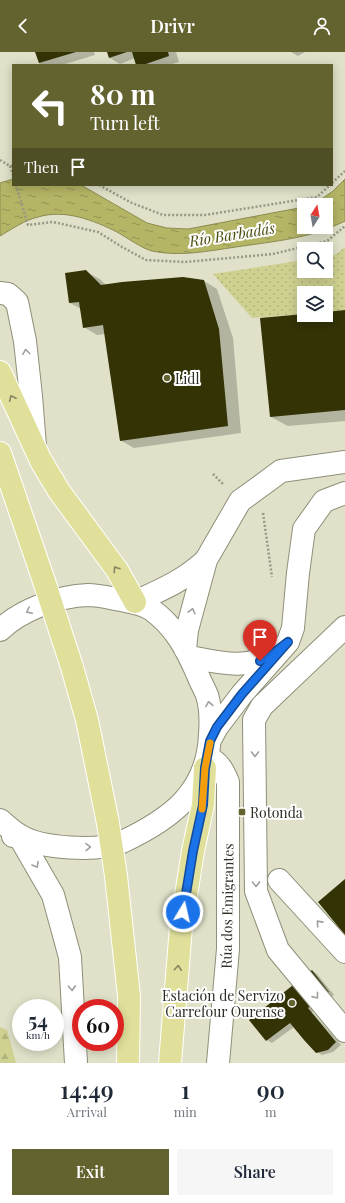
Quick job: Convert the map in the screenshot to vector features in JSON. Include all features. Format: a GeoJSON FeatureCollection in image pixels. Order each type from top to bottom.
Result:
{"type":"FeatureCollection","features":[{"type":"Feature","properties":{"kind":"main road"},"geometry":{"type":"LineString","coordinates":[[0,372],[41,461],[59,491],[117,570],[135,602]]}},
{"type":"Feature","properties":{"kind":"main road"},"geometry":{"type":"LineString","coordinates":[[0,453],[44,581],[72,667],[87,720],[108,823],[116,876],[129,996],[128,1063]]}},
{"type":"Feature","properties":{"kind":"main road"},"geometry":{"type":"LineString","coordinates":[[170,1063],[181,927],[193,851],[203,805],[207,755]]}},
{"type":"Feature","properties":{"kind":"street"},"geometry":{"type":"LineString","coordinates":[[0,293],[8,294],[16,302],[25,341],[35,446]]}},
{"type":"Feature","properties":{"kind":"street"},"geometry":{"type":"LineString","coordinates":[[188,653],[187,630],[206,560],[240,501],[281,471],[345,462]]}},
{"type":"Feature","properties":{"kind":"street"},"geometry":{"type":"LineString","coordinates":[[10,836],[41,844],[76,848],[115,845],[139,834],[166,817],[183,803],[194,789],[217,727],[242,694],[288,642],[293,628],[304,529],[324,501],[345,493]]}},
{"type":"Feature","properties":{"kind":"street"},"geometry":{"type":"LineString","coordinates":[[135,602],[176,583],[191,574],[206,560]]}},
{"type":"Feature","properties":{"kind":"street"},"geometry":{"type":"LineString","coordinates":[[0,630],[10,621],[36,607],[65,598],[88,595],[135,602],[151,609],[173,629],[188,653],[207,696],[211,717],[207,755]]}},
{"type":"Feature","properties":{"kind":"street"},"geometry":{"type":"LineString","coordinates":[[345,627],[262,706],[254,720],[256,890],[278,950],[345,1032]]}},
{"type":"Feature","properties":{"kind":"street"},"geometry":{"type":"LineString","coordinates":[[188,653],[213,661],[246,664],[260,661],[271,655],[288,642]]}},
{"type":"Feature","properties":{"kind":"street"},"geometry":{"type":"LineString","coordinates":[[254,720],[345,648]]}},
{"type":"Feature","properties":{"kind":"street","name":"Rúa dos Emigrantes"},"geometry":{"type":"LineString","coordinates":[[207,755],[216,761],[224,771],[228,782],[228,949],[218,1063]]}},
{"type":"Feature","properties":{"kind":"street"},"geometry":{"type":"LineString","coordinates":[[0,820],[53,894],[70,956],[76,1063]]}},
{"type":"Feature","properties":{"kind":"street"},"geometry":{"type":"LineString","coordinates":[[279,880],[345,952]]}},
{"type":"Feature","properties":{"kind":"path"},"geometry":{"type":"LineString","coordinates":[[0,160],[12,166]]}},
{"type":"Feature","properties":{"kind":"path"},"geometry":{"type":"LineString","coordinates":[[333,182],[345,171]]}},
{"type":"Feature","properties":{"kind":"path"},"geometry":{"type":"LineString","coordinates":[[16,186],[28,225],[53,222],[98,232],[146,260],[185,262],[273,254],[327,241],[345,226]]}},
{"type":"Feature","properties":{"kind":"path"},"geometry":{"type":"LineString","coordinates":[[101,186],[132,203],[163,214],[205,215],[317,197],[329,186]]}},
{"type":"Feature","properties":{"kind":"path"},"geometry":{"type":"LineString","coordinates":[[213,474],[240,501],[263,513],[273,583]]}},
{"type":"Feature","properties":{"kind":"green space"},"geometry":{"type":"Polygon","coordinates":[[[345,247],[345,310],[333,311],[333,286],[297,286],[297,315],[252,318],[213,274],[297,261],[297,278],[333,278],[333,255],[345,247]]]}},
{"type":"Feature","properties":{"kind":"green space"},"geometry":{"type":"Polygon","coordinates":[[[0,1027],[7,1030],[16,1063],[0,1063],[0,1027]]]}},
{"type":"Feature","properties":{"kind":"water","name":"Río Barbadás"},"geometry":{"type":"Polygon","coordinates":[[[12,179],[12,186],[83,186],[147,223],[167,228],[188,229],[297,208],[297,234],[312,234],[278,241],[194,253],[162,253],[148,250],[117,232],[89,220],[58,214],[33,218],[0,236],[0,183],[12,179]]]}},
{"type":"Feature","properties":{"kind":"water"},"geometry":{"type":"Polygon","coordinates":[[[345,179],[345,221],[333,226],[333,198],[323,198],[333,191],[345,179]]]}},
{"type":"Feature","properties":{"kind":"building"},"geometry":{"type":"Polygon","coordinates":[[[35,52],[76,52],[39,63],[35,52]]]}},
{"type":"Feature","properties":{"kind":"building"},"geometry":{"type":"Polygon","coordinates":[[[107,52],[127,52],[109,58],[107,52]]]}},
{"type":"Feature","properties":{"kind":"building"},"geometry":{"type":"Polygon","coordinates":[[[132,52],[168,52],[169,56],[146,64],[136,64],[132,52]]]}},
{"type":"Feature","properties":{"kind":"building","name":"Lidl"},"geometry":{"type":"Polygon","coordinates":[[[86,270],[101,285],[183,277],[204,280],[219,329],[228,426],[120,441],[103,325],[83,328],[79,302],[69,303],[65,273],[86,270]]]}},
{"type":"Feature","properties":{"kind":"building"},"geometry":{"type":"Polygon","coordinates":[[[345,310],[345,410],[270,417],[260,318],[297,315],[297,322],[333,322],[333,311],[345,310]]]}},
{"type":"Feature","properties":{"kind":"building"},"geometry":{"type":"Polygon","coordinates":[[[345,879],[345,935],[318,902],[345,879]]]}},
{"type":"Feature","properties":{"kind":"building"},"geometry":{"type":"Polygon","coordinates":[[[312,970],[329,992],[308,1008],[336,1042],[328,1050],[316,1053],[290,1023],[266,1041],[249,1020],[312,970]]]}},
{"type":"Feature","properties":{"kind":"slow traffic"},"geometry":{"type":"LineString","coordinates":[[202,809],[205,768],[210,743]]}},
{"type":"Feature","properties":{"kind":"place","name":"Lidl"},"geometry":{"type":"Point","coordinates":[167,378]}},
{"type":"Feature","properties":{"kind":"place","name":"Rotonda"},"geometry":{"type":"Point","coordinates":[242,812]}},
{"type":"Feature","properties":{"kind":"place","name":"Estación de Servizo Carrefour Ourense"},"geometry":{"type":"Point","coordinates":[292,1003]}},
{"type":"Feature","properties":{"kind":"route"},"geometry":{"type":"LineString","coordinates":[[183,912],[193,851],[203,805],[205,768],[210,741],[217,727],[242,694],[288,642],[271,655],[260,661]]}}]}
